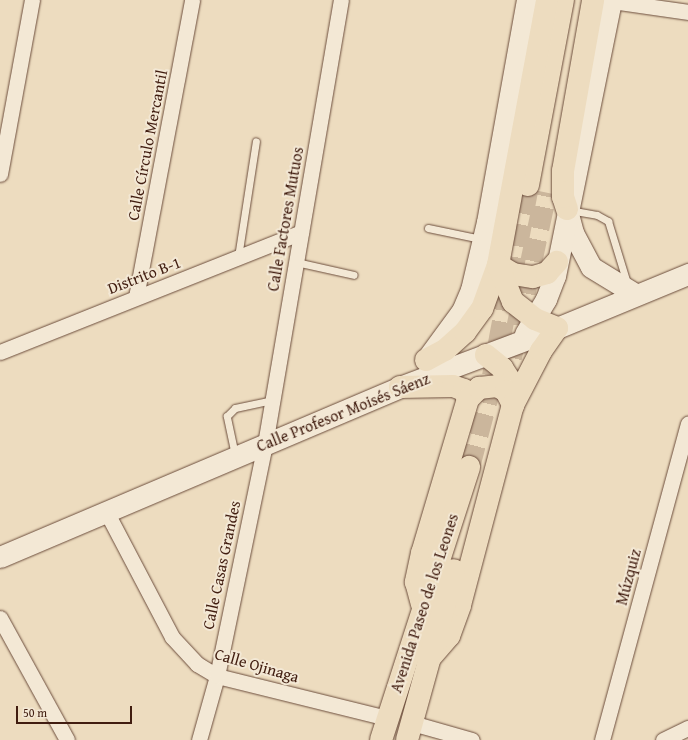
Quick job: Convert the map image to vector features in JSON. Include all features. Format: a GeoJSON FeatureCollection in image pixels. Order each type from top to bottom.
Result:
{"type":"FeatureCollection","features":[{"type":"Feature","properties":{"kind":"main road"},"geometry":{"type":"LineString","coordinates":[[426,360],[445,350],[465,332],[482,309],[498,265],[547,0]]}},
{"type":"Feature","properties":{"kind":"main road"},"geometry":{"type":"LineString","coordinates":[[563,0],[537,189],[580,0]]}},
{"type":"Feature","properties":{"kind":"main road"},"geometry":{"type":"LineString","coordinates":[[567,209],[563,197],[563,172],[605,0]]}},
{"type":"Feature","properties":{"kind":"main road"},"geometry":{"type":"LineString","coordinates":[[498,265],[513,274],[534,277],[547,273],[557,262]]}},
{"type":"Feature","properties":{"kind":"main road"},"geometry":{"type":"LineString","coordinates":[[428,660],[449,636],[460,605],[513,405],[540,351],[557,328],[535,319],[513,302],[498,265]]}},
{"type":"Feature","properties":{"kind":"main road"},"geometry":{"type":"LineString","coordinates":[[486,355],[511,382],[513,405]]}},
{"type":"Feature","properties":{"kind":"main road"},"geometry":{"type":"LineString","coordinates":[[400,387],[453,386],[464,390],[468,399]]}},
{"type":"Feature","properties":{"kind":"main road"},"geometry":{"type":"LineString","coordinates":[[422,604],[416,582],[422,553],[468,399],[479,388],[497,386],[506,391],[513,405]]}},
{"type":"Feature","properties":{"kind":"main road","name":"Avenida Paseo de los Leones"},"geometry":{"type":"LineString","coordinates":[[381,740],[422,604],[476,469],[410,731]]}},
{"type":"Feature","properties":{"kind":"street"},"geometry":{"type":"LineString","coordinates":[[0,174],[32,0]]}},
{"type":"Feature","properties":{"kind":"street","name":"Calle Círculo Mercantil"},"geometry":{"type":"LineString","coordinates":[[136,297],[192,0]]}},
{"type":"Feature","properties":{"kind":"street","name":"Calle Factores Mutuos"},"geometry":{"type":"LineString","coordinates":[[265,444],[341,0]]}},
{"type":"Feature","properties":{"kind":"street"},"geometry":{"type":"LineString","coordinates":[[400,387],[426,360],[462,311],[485,231],[527,0]]}},
{"type":"Feature","properties":{"kind":"street"},"geometry":{"type":"LineString","coordinates":[[605,0],[688,12]]}},
{"type":"Feature","properties":{"kind":"street"},"geometry":{"type":"LineString","coordinates":[[519,342],[535,319],[546,299],[557,262],[567,209]]}},
{"type":"Feature","properties":{"kind":"street"},"geometry":{"type":"LineString","coordinates":[[567,209],[573,233],[591,267],[635,294]]}},
{"type":"Feature","properties":{"kind":"street"},"geometry":{"type":"LineString","coordinates":[[485,231],[498,265]]}},
{"type":"Feature","properties":{"kind":"street","name":"Distrito B-1"},"geometry":{"type":"LineString","coordinates":[[0,352],[302,232]]}},
{"type":"Feature","properties":{"kind":"street","name":"Calle Profesor Moisés Sáenz"},"geometry":{"type":"LineString","coordinates":[[0,557],[107,513],[400,387],[557,328],[635,294],[688,274]]}},
{"type":"Feature","properties":{"kind":"street","name":"Múzquiz"},"geometry":{"type":"LineString","coordinates":[[602,740],[688,423]]}},
{"type":"Feature","properties":{"kind":"street","name":"Calle Casas Grandes"},"geometry":{"type":"LineString","coordinates":[[199,740],[217,676],[265,444]]}},
{"type":"Feature","properties":{"kind":"street","name":"Calle Ojinaga"},"geometry":{"type":"LineString","coordinates":[[107,513],[172,637],[183,652],[217,676],[387,718]]}},
{"type":"Feature","properties":{"kind":"street"},"geometry":{"type":"LineString","coordinates":[[0,618],[67,740]]}},
{"type":"Feature","properties":{"kind":"street"},"geometry":{"type":"LineString","coordinates":[[663,740],[688,728]]}},
{"type":"Feature","properties":{"kind":"street"},"geometry":{"type":"LineString","coordinates":[[410,731],[472,740]]}},
{"type":"Feature","properties":{"kind":"lane"},"geometry":{"type":"LineString","coordinates":[[238,258],[256,141]]}},
{"type":"Feature","properties":{"kind":"lane"},"geometry":{"type":"LineString","coordinates":[[567,209],[597,215],[608,221],[621,273],[635,294]]}},
{"type":"Feature","properties":{"kind":"lane"},"geometry":{"type":"LineString","coordinates":[[428,228],[485,231]]}},
{"type":"Feature","properties":{"kind":"lane"},"geometry":{"type":"LineString","coordinates":[[296,262],[354,275]]}},
{"type":"Feature","properties":{"kind":"lane"},"geometry":{"type":"LineString","coordinates":[[235,457],[226,416],[235,408],[273,400]]}},
{"type":"Feature","properties":{"kind":"tunnel"},"geometry":{"type":"LineString","coordinates":[[469,467],[493,376],[528,185]]}},
{"type":"Feature","properties":{"kind":"tunnel"},"geometry":{"type":"LineString","coordinates":[[504,390],[546,192]]}}]}
